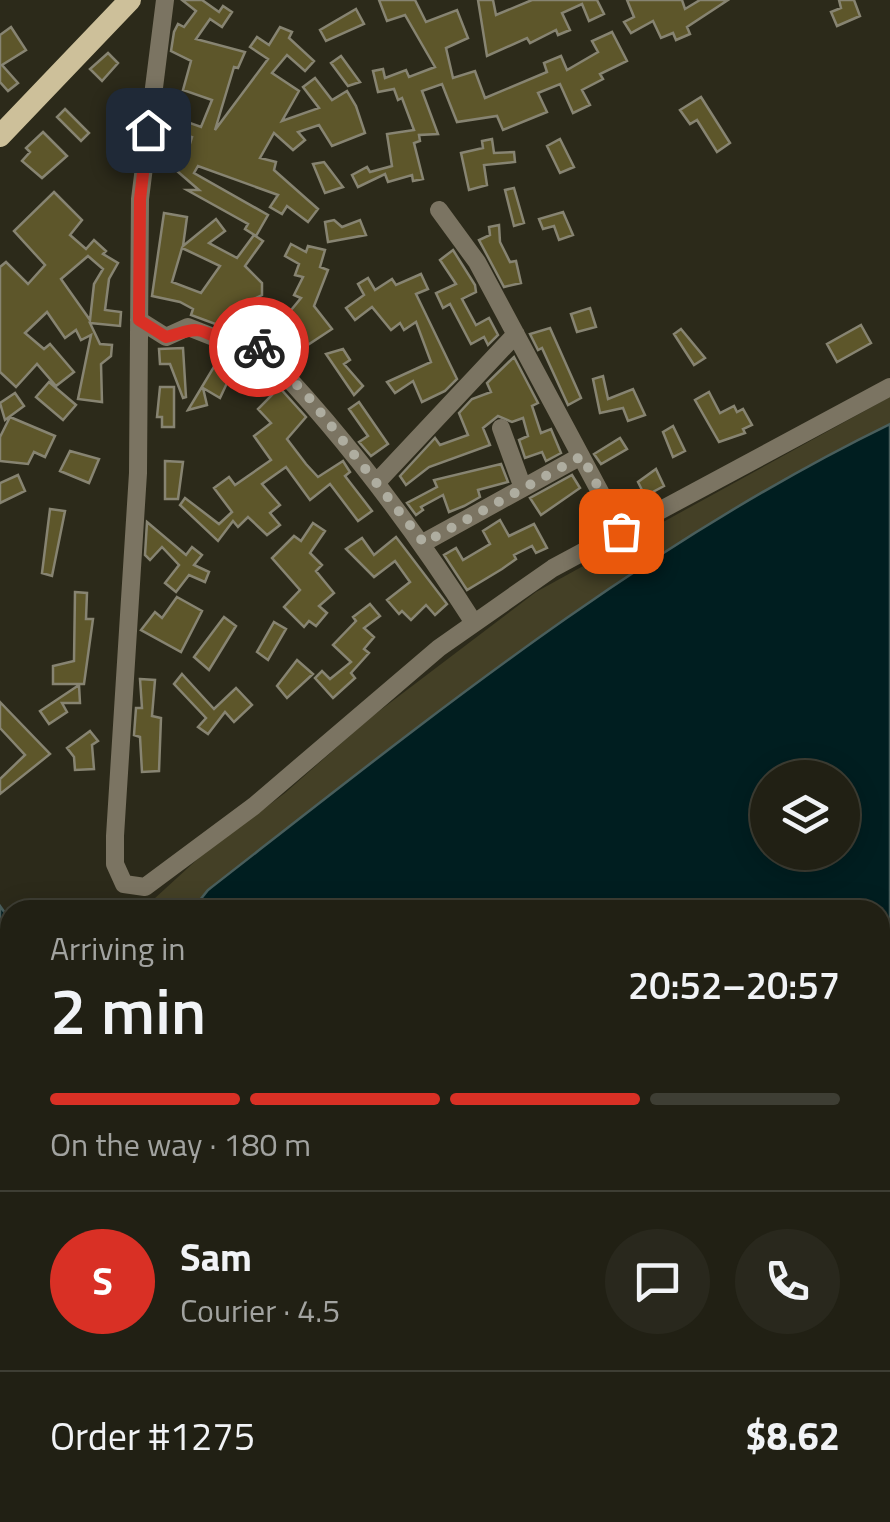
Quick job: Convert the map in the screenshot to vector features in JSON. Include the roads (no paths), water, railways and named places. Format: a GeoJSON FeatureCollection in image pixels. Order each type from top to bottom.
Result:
{"type":"FeatureCollection","features":[{"type":"Feature","properties":{"kind":"main road"},"geometry":{"type":"LineString","coordinates":[[0,136],[130,0]]}},
{"type":"Feature","properties":{"kind":"street"},"geometry":{"type":"LineString","coordinates":[[165,0],[140,199],[138,473],[115,836],[115,864],[124,884],[145,887],[196,850],[376,698],[553,568],[890,387]]}},
{"type":"Feature","properties":{"kind":"street"},"geometry":{"type":"LineString","coordinates":[[439,210],[477,262],[621,531]]}},
{"type":"Feature","properties":{"kind":"street"},"geometry":{"type":"LineString","coordinates":[[139,320],[166,337],[188,327],[208,331],[226,342],[245,332],[306,394],[376,482],[424,543],[474,623]]}},
{"type":"Feature","properties":{"kind":"street"},"geometry":{"type":"LineString","coordinates":[[376,482],[516,334]]}},
{"type":"Feature","properties":{"kind":"street"},"geometry":{"type":"LineString","coordinates":[[501,428],[523,488]]}},
{"type":"Feature","properties":{"kind":"street"},"geometry":{"type":"LineString","coordinates":[[424,543],[582,456]]}},
{"type":"Feature","properties":{"kind":"water"},"geometry":{"type":"Polygon","coordinates":[[[890,424],[890,900],[200,900],[453,700],[622,580],[798,472],[890,424]]]}}]}
